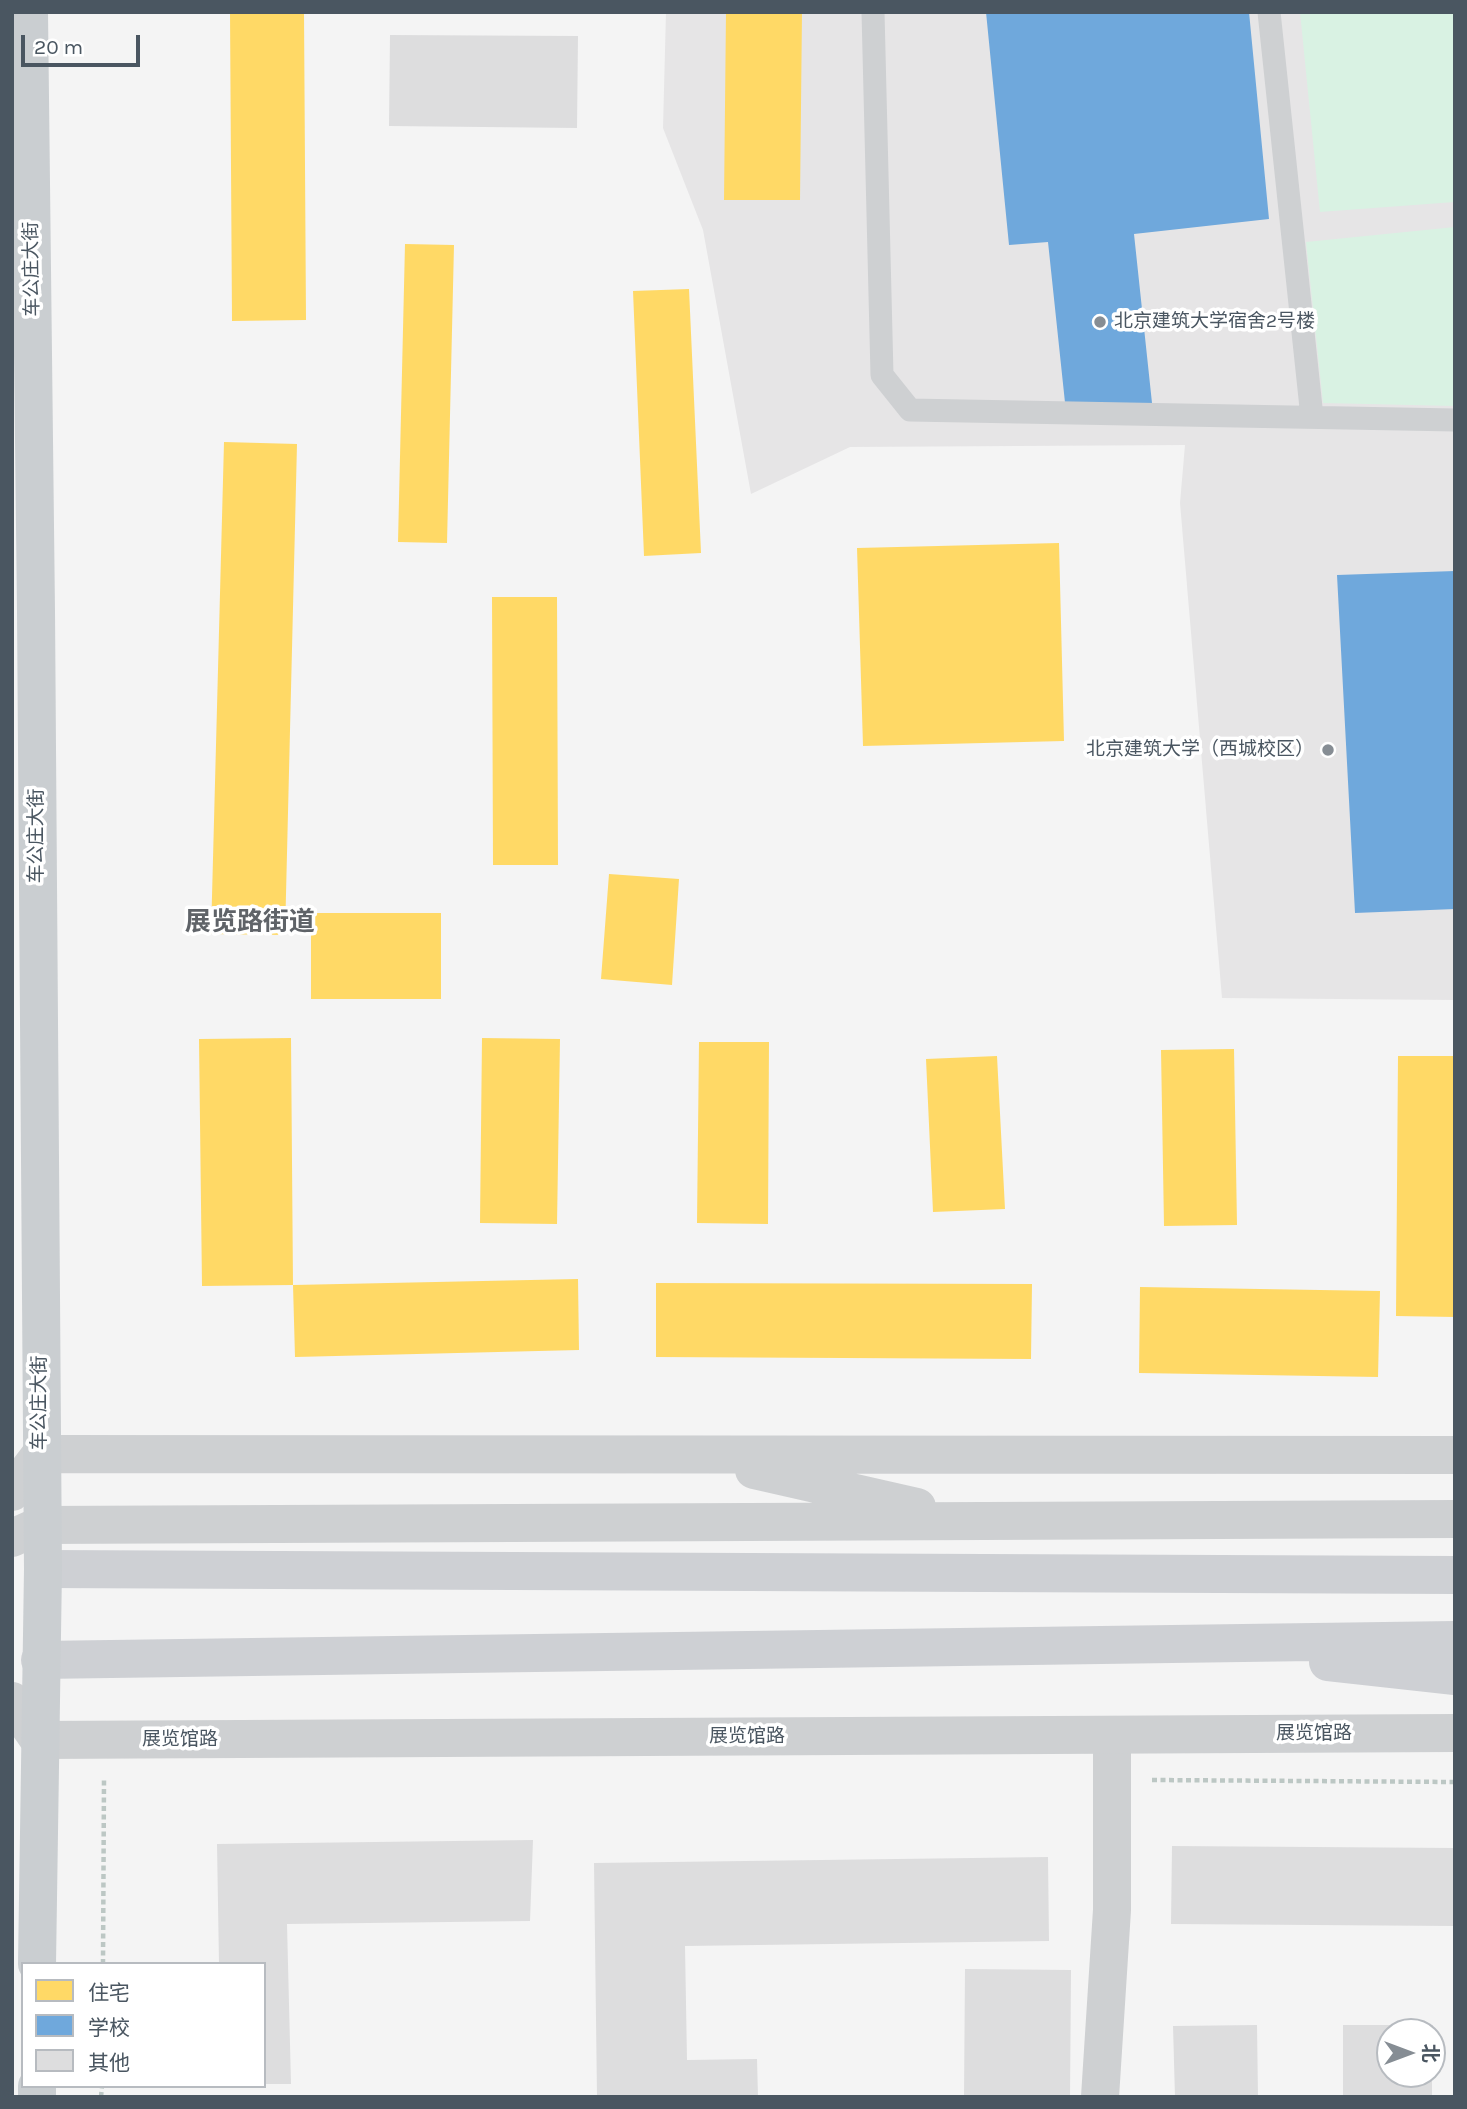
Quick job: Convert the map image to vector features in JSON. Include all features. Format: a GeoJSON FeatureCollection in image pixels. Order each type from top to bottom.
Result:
{"type":"FeatureCollection","features":[{"type":"Feature","properties":{"kind":"main road","name":"车公庄大街"},"geometry":{"type":"LineString","coordinates":[[29,12],[41,1454],[27,1532],[26,1654],[39,1740]]}},
{"type":"Feature","properties":{"kind":"main road"},"geometry":{"type":"LineString","coordinates":[[27,1568],[1455,1575]]}},
{"type":"Feature","properties":{"kind":"main road"},"geometry":{"type":"LineString","coordinates":[[26,1654],[1455,1640]]}},
{"type":"Feature","properties":{"kind":"main road"},"geometry":{"type":"LineString","coordinates":[[1163,1644],[1455,1676]]}},
{"type":"Feature","properties":{"kind":"main road"},"geometry":{"type":"LineString","coordinates":[[37,1962],[39,1740]]}},
{"type":"Feature","properties":{"kind":"street"},"geometry":{"type":"LineString","coordinates":[[12,1492],[41,1454],[1455,1455]]}},
{"type":"Feature","properties":{"kind":"street"},"geometry":{"type":"LineString","coordinates":[[685,1454],[984,1522]]}},
{"type":"Feature","properties":{"kind":"street"},"geometry":{"type":"LineString","coordinates":[[27,1532],[1455,1519]]}},
{"type":"Feature","properties":{"kind":"street"},"geometry":{"type":"LineString","coordinates":[[12,1701],[39,1740]]}},
{"type":"Feature","properties":{"kind":"street","name":"展览馆路"},"geometry":{"type":"LineString","coordinates":[[39,1740],[1455,1733]]}},
{"type":"Feature","properties":{"kind":"street"},"geometry":{"type":"LineString","coordinates":[[1100,2097],[1112,1910],[1112,1735]]}},
{"type":"Feature","properties":{"kind":"lane"},"geometry":{"type":"LineString","coordinates":[[873,12],[882,375],[910,410],[1455,420]]}},
{"type":"Feature","properties":{"kind":"lane"},"geometry":{"type":"LineString","coordinates":[[1269,12],[1312,417]]}},
{"type":"Feature","properties":{"kind":"path"},"geometry":{"type":"LineString","coordinates":[[1152,1780],[1455,1782]]}},
{"type":"Feature","properties":{"kind":"shaded area","name":"北京建筑大学（西城校区）"},"geometry":{"type":"Polygon","coordinates":[[[666,12],[1455,12],[1455,1000],[1222,998],[1180,503],[1185,445],[850,447],[751,494],[703,230],[663,128],[666,12]]]}},
{"type":"Feature","properties":{"kind":"green space"},"geometry":{"type":"Polygon","coordinates":[[[1300,12],[1455,12],[1455,202],[1320,212],[1300,12]]]}},
{"type":"Feature","properties":{"kind":"green space"},"geometry":{"type":"Polygon","coordinates":[[[1455,227],[1455,406],[1323,403],[1306,242],[1455,227]]]}},
{"type":"Feature","properties":{"kind":"building: 住宅"},"geometry":{"type":"Polygon","coordinates":[[[230,12],[304,12],[306,320],[232,321],[230,12]]]}},
{"type":"Feature","properties":{"kind":"building: 住宅"},"geometry":{"type":"Polygon","coordinates":[[[726,12],[802,12],[800,200],[724,200],[726,12]]]}},
{"type":"Feature","properties":{"kind":"building: 住宅"},"geometry":{"type":"Polygon","coordinates":[[[405,244],[454,245],[447,543],[398,542],[405,244]]]}},
{"type":"Feature","properties":{"kind":"building: 住宅"},"geometry":{"type":"Polygon","coordinates":[[[689,289],[701,553],[644,556],[633,291],[689,289]]]}},
{"type":"Feature","properties":{"kind":"building: 住宅"},"geometry":{"type":"Polygon","coordinates":[[[224,442],[297,444],[285,935],[211,934],[224,442]]]}},
{"type":"Feature","properties":{"kind":"building: 住宅"},"geometry":{"type":"Polygon","coordinates":[[[1059,543],[1064,741],[863,746],[857,548],[1059,543]]]}},
{"type":"Feature","properties":{"kind":"building: 住宅"},"geometry":{"type":"Polygon","coordinates":[[[492,597],[557,597],[558,865],[493,865],[492,597]]]}},
{"type":"Feature","properties":{"kind":"building: 住宅"},"geometry":{"type":"Polygon","coordinates":[[[609,874],[679,879],[672,985],[601,979],[609,874]]]}},
{"type":"Feature","properties":{"kind":"building: 住宅"},"geometry":{"type":"Polygon","coordinates":[[[311,913],[441,913],[441,999],[311,999],[311,913]]]}},
{"type":"Feature","properties":{"kind":"building: 住宅"},"geometry":{"type":"Polygon","coordinates":[[[291,1038],[293,1285],[202,1286],[199,1039],[291,1038]]]}},
{"type":"Feature","properties":{"kind":"building: 住宅"},"geometry":{"type":"Polygon","coordinates":[[[482,1038],[560,1039],[557,1224],[480,1223],[482,1038]]]}},
{"type":"Feature","properties":{"kind":"building: 住宅"},"geometry":{"type":"Polygon","coordinates":[[[699,1042],[769,1042],[768,1224],[697,1223],[699,1042]]]}},
{"type":"Feature","properties":{"kind":"building: 住宅"},"geometry":{"type":"Polygon","coordinates":[[[1234,1049],[1237,1225],[1164,1226],[1161,1050],[1234,1049]]]}},
{"type":"Feature","properties":{"kind":"building: 住宅"},"geometry":{"type":"Polygon","coordinates":[[[997,1056],[1005,1209],[933,1212],[926,1059],[997,1056]]]}},
{"type":"Feature","properties":{"kind":"building: 住宅"},"geometry":{"type":"Polygon","coordinates":[[[1398,1056],[1455,1056],[1455,1317],[1396,1316],[1398,1056]]]}},
{"type":"Feature","properties":{"kind":"building: 住宅"},"geometry":{"type":"Polygon","coordinates":[[[578,1279],[579,1350],[295,1357],[293,1285],[578,1279]]]}},
{"type":"Feature","properties":{"kind":"building: 住宅"},"geometry":{"type":"Polygon","coordinates":[[[656,1283],[1032,1284],[1031,1359],[656,1357],[656,1283]]]}},
{"type":"Feature","properties":{"kind":"building: 住宅"},"geometry":{"type":"Polygon","coordinates":[[[1140,1287],[1380,1291],[1378,1377],[1139,1373],[1140,1287]]]}},
{"type":"Feature","properties":{"kind":"building: 学校"},"geometry":{"type":"Polygon","coordinates":[[[986,12],[1249,12],[1269,219],[1134,234],[1152,403],[1066,412],[1048,242],[1009,245],[986,12]]]}},
{"type":"Feature","properties":{"kind":"building: 学校"},"geometry":{"type":"Polygon","coordinates":[[[1455,571],[1455,909],[1355,913],[1337,575],[1455,571]]]}},
{"type":"Feature","properties":{"kind":"building: 其他"},"geometry":{"type":"Polygon","coordinates":[[[390,35],[578,36],[577,128],[389,126],[390,35]]]}},
{"type":"Feature","properties":{"kind":"building: 其他"},"geometry":{"type":"Polygon","coordinates":[[[533,1840],[530,1921],[287,1924],[291,2084],[266,2084],[266,1962],[219,1962],[217,1844],[533,1840]]]}},
{"type":"Feature","properties":{"kind":"building: 其他"},"geometry":{"type":"Polygon","coordinates":[[[1172,1846],[1455,1848],[1455,1926],[1171,1924],[1172,1846]]]}},
{"type":"Feature","properties":{"kind":"building: 其他"},"geometry":{"type":"Polygon","coordinates":[[[1048,1857],[1049,1941],[685,1946],[687,2060],[757,2059],[758,2097],[597,2097],[594,1863],[1048,1857]]]}},
{"type":"Feature","properties":{"kind":"building: 其他"},"geometry":{"type":"Polygon","coordinates":[[[965,1969],[1071,1970],[1070,2097],[964,2097],[965,1969]]]}},
{"type":"Feature","properties":{"kind":"building: 其他"},"geometry":{"type":"Polygon","coordinates":[[[1257,2025],[1258,2097],[1175,2097],[1173,2026],[1257,2025]]]}},
{"type":"Feature","properties":{"kind":"building: 其他"},"geometry":{"type":"Polygon","coordinates":[[[1343,2025],[1376,2025],[1376,2088],[1432,2088],[1432,2097],[1343,2097],[1343,2025]]]}},
{"type":"Feature","properties":{"kind":"place","name":"北京建筑大学宿舍2号楼"},"geometry":{"type":"Point","coordinates":[1100,322]}},
{"type":"Feature","properties":{"kind":"place","name":"北京建筑大学（西城校区）"},"geometry":{"type":"Point","coordinates":[1328,750]}},
{"type":"Feature","properties":{"kind":"district","name":"展览路街道"},"geometry":{"type":"Point","coordinates":[250,923]}}]}
